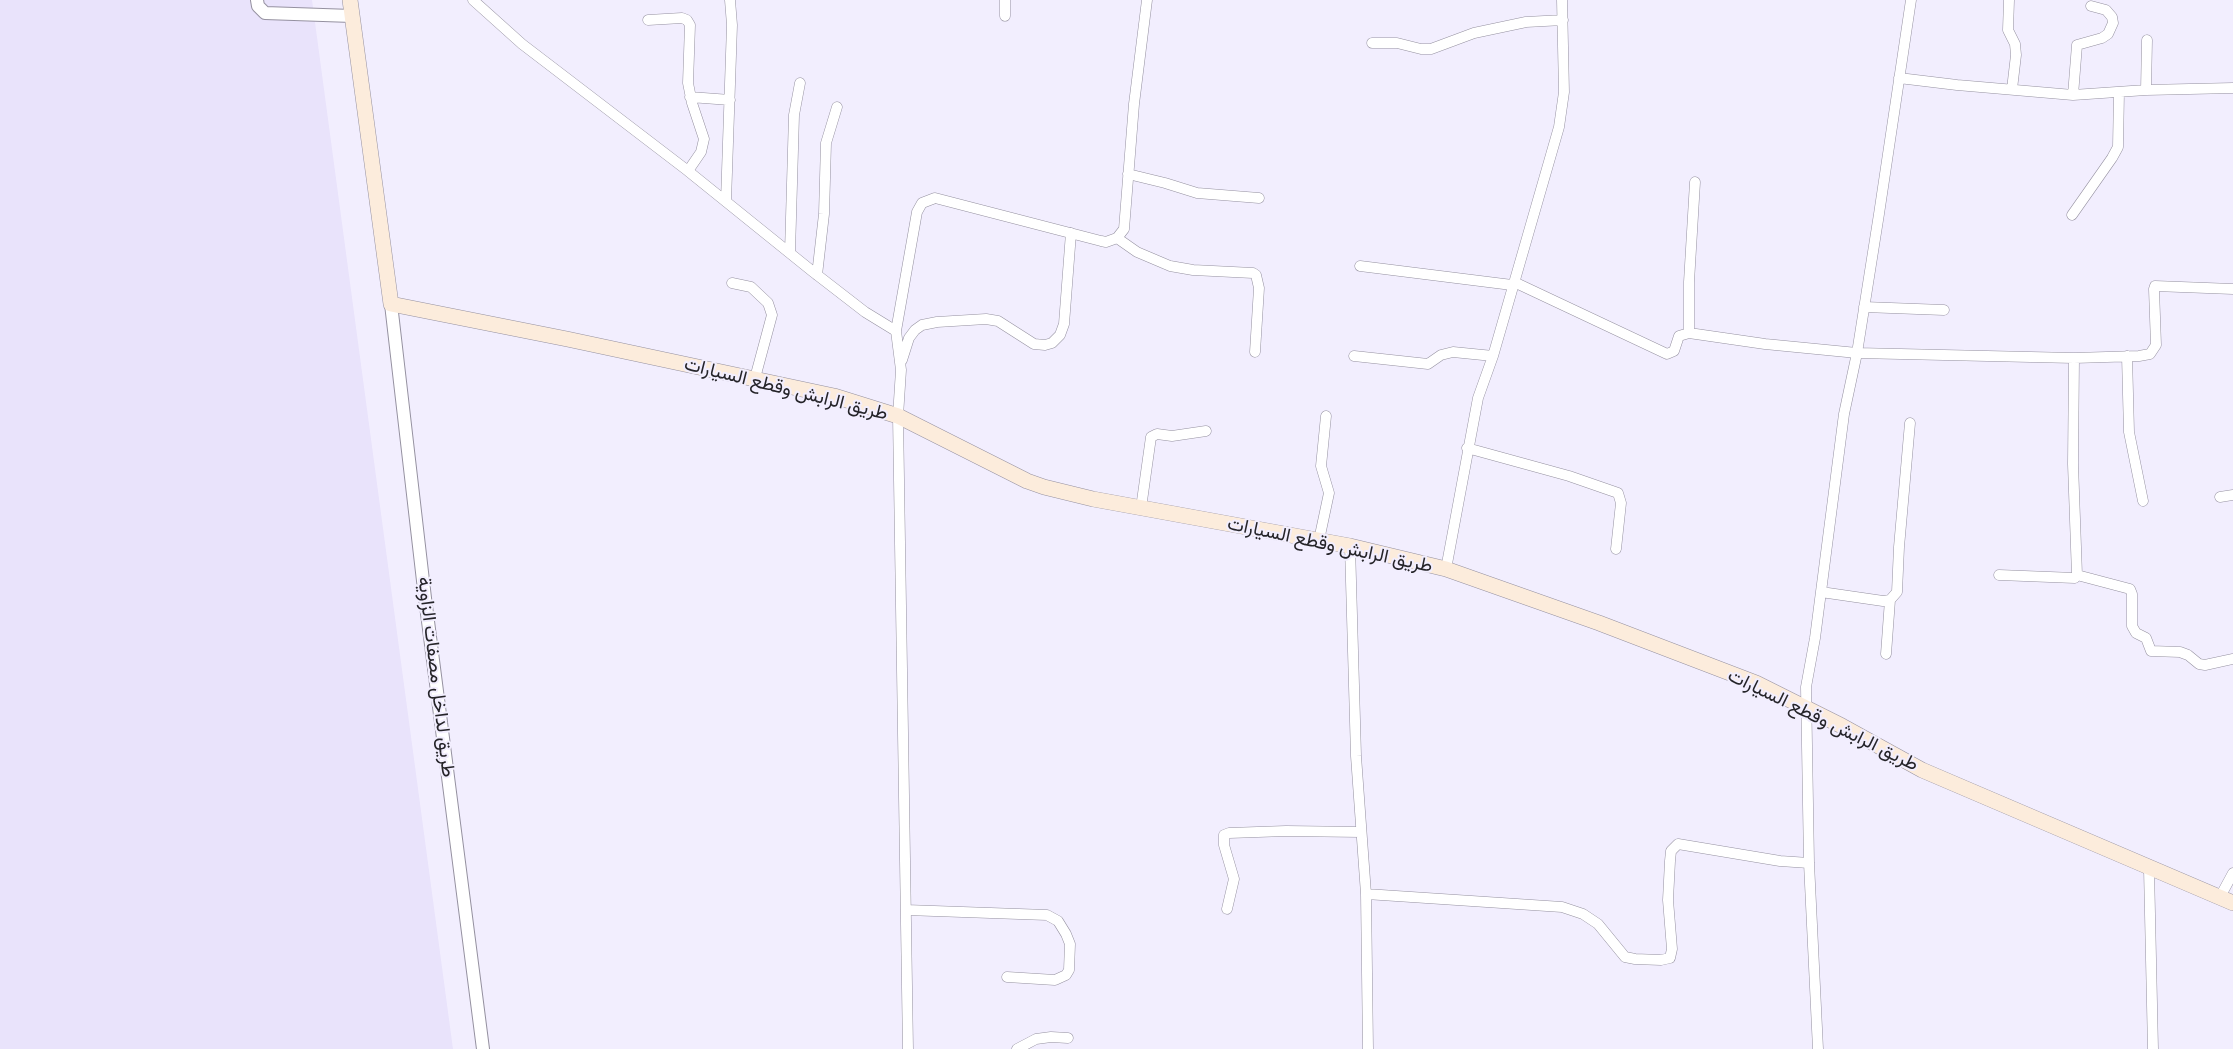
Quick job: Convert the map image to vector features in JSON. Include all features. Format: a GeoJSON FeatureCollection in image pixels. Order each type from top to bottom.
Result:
{"type":"FeatureCollection","features":[{"type":"Feature","properties":{"kind":"main road"},"geometry":{"type":"LineString","coordinates":[[350,0],[391,304]]}},
{"type":"Feature","properties":{"kind":"main road","name":"طريق الرابش وقطع السيارات"},"geometry":{"type":"LineString","coordinates":[[391,304],[568,338],[834,396],[898,416],[1027,481],[1083,497],[1350,546],[1446,569],[1649,642],[1756,683],[1922,770],[2226,900]]}},
{"type":"Feature","properties":{"kind":"street"},"geometry":{"type":"LineString","coordinates":[[257,0],[258,6],[265,12],[279,15],[352,16]]}},
{"type":"Feature","properties":{"kind":"street"},"geometry":{"type":"LineString","coordinates":[[473,0],[522,44],[688,171],[817,275],[866,312],[896,331]]}},
{"type":"Feature","properties":{"kind":"street"},"geometry":{"type":"LineString","coordinates":[[726,201],[732,25],[730,0]]}},
{"type":"Feature","properties":{"kind":"street"},"geometry":{"type":"LineString","coordinates":[[1005,0],[1005,16]]}},
{"type":"Feature","properties":{"kind":"street"},"geometry":{"type":"LineString","coordinates":[[908,1049],[898,416],[901,364],[896,331],[917,212],[926,200],[943,200],[1106,242],[1117,238],[1124,228],[1134,104],[1147,0]]}},
{"type":"Feature","properties":{"kind":"street"},"geometry":{"type":"LineString","coordinates":[[1446,569],[1467,448],[1478,398],[1493,356],[1559,127],[1564,92],[1562,0]]}},
{"type":"Feature","properties":{"kind":"street"},"geometry":{"type":"LineString","coordinates":[[1818,1049],[1809,863],[1805,708],[1844,414],[1857,352],[1911,0]]}},
{"type":"Feature","properties":{"kind":"street"},"geometry":{"type":"LineString","coordinates":[[2009,0],[2008,30],[2015,44],[2016,55],[2012,89]]}},
{"type":"Feature","properties":{"kind":"street"},"geometry":{"type":"LineString","coordinates":[[2073,95],[2077,45],[2102,38],[2108,34],[2113,22],[2112,17],[2106,10],[2092,6]]}},
{"type":"Feature","properties":{"kind":"street"},"geometry":{"type":"LineString","coordinates":[[648,20],[682,18],[689,23],[691,28],[687,75],[690,97],[704,139],[701,152],[688,171]]}},
{"type":"Feature","properties":{"kind":"street"},"geometry":{"type":"LineString","coordinates":[[1372,43],[1397,43],[1421,50],[1431,50],[1474,33],[1526,22],[1563,20]]}},
{"type":"Feature","properties":{"kind":"street"},"geometry":{"type":"LineString","coordinates":[[2146,90],[2147,40]]}},
{"type":"Feature","properties":{"kind":"street"},"geometry":{"type":"LineString","coordinates":[[1899,78],[2073,95],[2146,90],[2233,88]]}},
{"type":"Feature","properties":{"kind":"street"},"geometry":{"type":"LineString","coordinates":[[790,252],[794,114],[800,83]]}},
{"type":"Feature","properties":{"kind":"street"},"geometry":{"type":"LineString","coordinates":[[2072,215],[2118,147],[2119,92]]}},
{"type":"Feature","properties":{"kind":"street"},"geometry":{"type":"LineString","coordinates":[[690,97],[730,100]]}},
{"type":"Feature","properties":{"kind":"street"},"geometry":{"type":"LineString","coordinates":[[817,275],[824,214],[826,143],[837,107]]}},
{"type":"Feature","properties":{"kind":"street"},"geometry":{"type":"LineString","coordinates":[[1128,174],[1165,182],[1197,193],[1259,198]]}},
{"type":"Feature","properties":{"kind":"street"},"geometry":{"type":"LineString","coordinates":[[1689,333],[1689,282],[1695,182]]}},
{"type":"Feature","properties":{"kind":"street"},"geometry":{"type":"LineString","coordinates":[[901,364],[910,338],[915,330],[922,324],[932,322],[986,319],[998,321],[1034,344],[1045,345],[1052,343],[1060,335],[1064,324],[1071,233]]}},
{"type":"Feature","properties":{"kind":"street"},"geometry":{"type":"LineString","coordinates":[[1117,238],[1137,252],[1170,266],[1193,270],[1252,273],[1256,276],[1259,288],[1255,352]]}},
{"type":"Feature","properties":{"kind":"street"},"geometry":{"type":"LineString","coordinates":[[1360,266],[1513,284],[1667,354],[1674,351],[1679,336],[1689,333],[1765,344],[1857,352],[2074,358],[2150,354],[2156,345],[2154,289],[2156,286],[2233,289]]}},
{"type":"Feature","properties":{"kind":"street"},"geometry":{"type":"LineString","coordinates":[[732,283],[751,288],[757,292],[768,303],[772,314],[756,378]]}},
{"type":"Feature","properties":{"kind":"street","name":"طريق لداخل مصفات الزاوية"},"geometry":{"type":"LineString","coordinates":[[391,304],[425,598],[483,1049]]}},
{"type":"Feature","properties":{"kind":"street"},"geometry":{"type":"LineString","coordinates":[[1864,308],[1944,310]]}},
{"type":"Feature","properties":{"kind":"street"},"geometry":{"type":"LineString","coordinates":[[1354,356],[1428,364],[1441,355],[1453,352],[1493,356]]}},
{"type":"Feature","properties":{"kind":"street"},"geometry":{"type":"LineString","coordinates":[[2126,356],[2129,432],[2143,501]]}},
{"type":"Feature","properties":{"kind":"street"},"geometry":{"type":"LineString","coordinates":[[2074,358],[2073,464],[2077,575]]}},
{"type":"Feature","properties":{"kind":"street"},"geometry":{"type":"LineString","coordinates":[[1319,540],[1329,493],[1321,466],[1326,416]]}},
{"type":"Feature","properties":{"kind":"street"},"geometry":{"type":"LineString","coordinates":[[1886,654],[1890,600],[1897,592],[1910,423]]}},
{"type":"Feature","properties":{"kind":"street"},"geometry":{"type":"LineString","coordinates":[[1141,508],[1151,437],[1156,434],[1172,436],[1206,430]]}},
{"type":"Feature","properties":{"kind":"street"},"geometry":{"type":"LineString","coordinates":[[1467,448],[1569,476],[1618,493],[1621,503],[1616,549]]}},
{"type":"Feature","properties":{"kind":"street"},"geometry":{"type":"LineString","coordinates":[[2220,497],[2233,494]]}},
{"type":"Feature","properties":{"kind":"street"},"geometry":{"type":"LineString","coordinates":[[1350,546],[1356,756],[1366,894],[1368,1049]]}},
{"type":"Feature","properties":{"kind":"street"},"geometry":{"type":"LineString","coordinates":[[1999,575],[2075,578],[2077,575],[2130,589],[2132,594],[2132,626],[2136,633],[2146,638],[2151,651],[2180,652],[2188,655],[2199,664],[2206,665],[2233,659]]}},
{"type":"Feature","properties":{"kind":"street"},"geometry":{"type":"LineString","coordinates":[[1821,592],[1864,599],[1890,600]]}},
{"type":"Feature","properties":{"kind":"street"},"geometry":{"type":"LineString","coordinates":[[1227,909],[1234,879],[1224,845],[1224,835],[1229,832],[1361,832]]}},
{"type":"Feature","properties":{"kind":"street"},"geometry":{"type":"LineString","coordinates":[[1366,894],[1562,907],[1583,914],[1598,924],[1625,956],[1635,959],[1661,960],[1670,958],[1672,949],[1668,900],[1670,861],[1671,851],[1678,844],[1809,863]]}},
{"type":"Feature","properties":{"kind":"street"},"geometry":{"type":"LineString","coordinates":[[2149,868],[2153,1049]]}},
{"type":"Feature","properties":{"kind":"street"},"geometry":{"type":"LineString","coordinates":[[2226,900],[2233,873]]}},
{"type":"Feature","properties":{"kind":"street"},"geometry":{"type":"LineString","coordinates":[[906,910],[1047,915],[1058,921],[1070,944],[1069,970],[1066,976],[1055,980],[1008,977]]}},
{"type":"Feature","properties":{"kind":"street"},"geometry":{"type":"LineString","coordinates":[[1017,1049],[1029,1041],[1043,1038],[1068,1038]]}},
{"type":"Feature","properties":{"kind":"shaded area"},"geometry":{"type":"Polygon","coordinates":[[[0,0],[312,0],[453,1049],[0,1049],[0,0]]]}}]}
